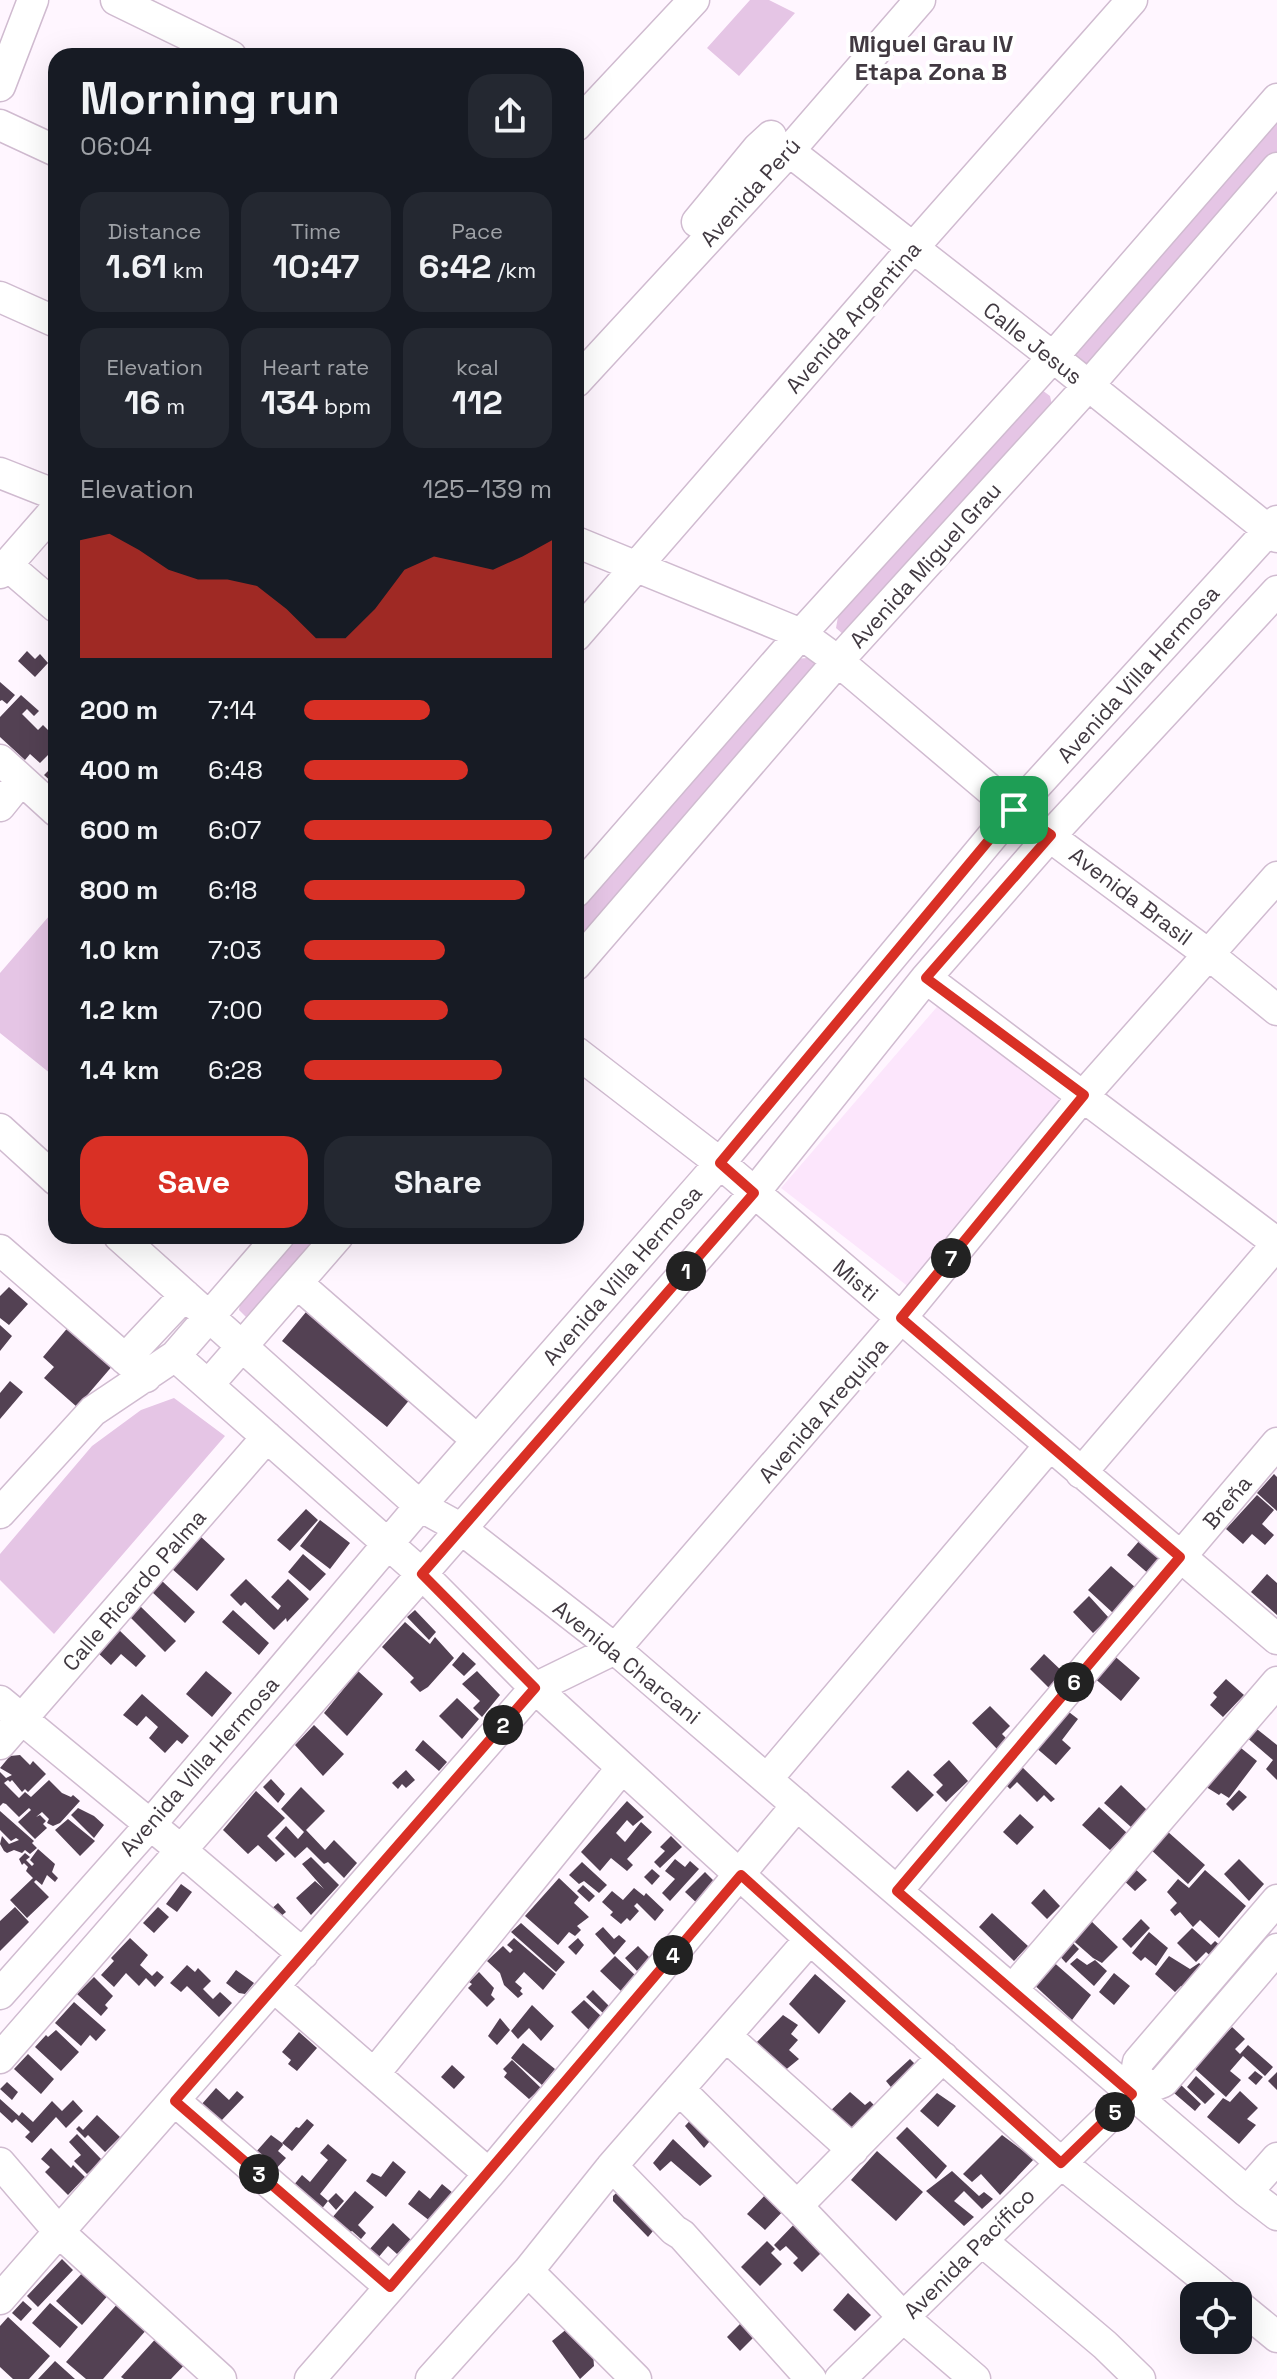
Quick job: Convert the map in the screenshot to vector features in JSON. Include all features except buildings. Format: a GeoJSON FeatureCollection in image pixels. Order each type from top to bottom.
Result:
{"type":"FeatureCollection","features":[{"type":"Feature","properties":{"kind":"street"},"geometry":{"type":"LineString","coordinates":[[0,86],[33,0]]}},
{"type":"Feature","properties":{"kind":"street"},"geometry":{"type":"LineString","coordinates":[[116,0],[215,48]]}},
{"type":"Feature","properties":{"kind":"street"},"geometry":{"type":"LineString","coordinates":[[584,117],[694,0]]}},
{"type":"Feature","properties":{"kind":"street","name":"Avenida Perú"},"geometry":{"type":"LineString","coordinates":[[584,373],[643,309],[669,258],[758,148],[780,143],[920,0]]}},
{"type":"Feature","properties":{"kind":"street","name":"Avenida Argentina"},"geometry":{"type":"LineString","coordinates":[[584,627],[1132,0]]}},
{"type":"Feature","properties":{"kind":"street","name":"Avenida Miguel Grau"},"geometry":{"type":"LineString","coordinates":[[584,883],[801,634],[1053,357],[1277,99]]}},
{"type":"Feature","properties":{"kind":"street"},"geometry":{"type":"LineString","coordinates":[[0,125],[48,147]]}},
{"type":"Feature","properties":{"kind":"street","name":"Calle Jesus"},"geometry":{"type":"LineString","coordinates":[[780,143],[1274,529]]}},
{"type":"Feature","properties":{"kind":"street","name":"Avenida Miguel Grau"},"geometry":{"type":"LineString","coordinates":[[584,956],[838,661],[1088,386],[1277,168]]}},
{"type":"Feature","properties":{"kind":"street"},"geometry":{"type":"LineString","coordinates":[[0,297],[48,318]]}},
{"type":"Feature","properties":{"kind":"street"},"geometry":{"type":"LineString","coordinates":[[0,473],[48,492]]}},
{"type":"Feature","properties":{"kind":"street"},"geometry":{"type":"LineString","coordinates":[[48,518],[4,569],[48,601]]}},
{"type":"Feature","properties":{"kind":"street","name":"Avenida Villa Hermosa"},"geometry":{"type":"LineString","coordinates":[[0,1994],[150,1825],[420,1506],[720,1163],[1014,810],[1274,529]]}},
{"type":"Feature","properties":{"kind":"street","name":"Avenida Brasil"},"geometry":{"type":"LineString","coordinates":[[584,545],[801,634],[838,661],[1014,810],[1208,954],[1277,1010]]}},
{"type":"Feature","properties":{"kind":"street","name":"Avenida Villa Hermosa"},"geometry":{"type":"LineString","coordinates":[[0,2058],[754,1193],[926,978],[1051,835],[1277,591]]}},
{"type":"Feature","properties":{"kind":"street"},"geometry":{"type":"LineString","coordinates":[[0,806],[11,770],[48,804]]}},
{"type":"Feature","properties":{"kind":"street","name":"Avenida Arequipa"},"geometry":{"type":"LineString","coordinates":[[615,1649],[901,1318],[1084,1095],[1277,877]]}},
{"type":"Feature","properties":{"kind":"street"},"geometry":{"type":"LineString","coordinates":[[926,978],[1277,1244],[1081,1473]]}},
{"type":"Feature","properties":{"kind":"street","name":"Misti"},"geometry":{"type":"LineString","coordinates":[[584,1058],[720,1163],[1277,1639]]}},
{"type":"Feature","properties":{"kind":"street"},"geometry":{"type":"LineString","coordinates":[[0,1129],[48,1173]]}},
{"type":"Feature","properties":{"kind":"street","name":"Avenida Charcani"},"geometry":{"type":"LineString","coordinates":[[128,1244],[420,1506],[460,1528],[615,1649],[1277,2215]]}},
{"type":"Feature","properties":{"kind":"street"},"geometry":{"type":"LineString","coordinates":[[135,1368],[175,1356],[272,1244]]}},
{"type":"Feature","properties":{"kind":"street"},"geometry":{"type":"LineString","coordinates":[[209,1384],[331,1244]]}},
{"type":"Feature","properties":{"kind":"street"},"geometry":{"type":"LineString","coordinates":[[2,1256],[135,1368]]}},
{"type":"Feature","properties":{"kind":"street"},"geometry":{"type":"LineString","coordinates":[[297,1283],[477,1440]]}},
{"type":"Feature","properties":{"kind":"street"},"geometry":{"type":"LineString","coordinates":[[0,1513],[93,1411],[118,1392],[185,1295]]}},
{"type":"Feature","properties":{"kind":"street"},"geometry":{"type":"LineString","coordinates":[[175,1356],[422,1574],[621,1769],[810,1939],[1061,2163],[1209,2282]]}},
{"type":"Feature","properties":{"kind":"street","name":"Calle Ricardo Palma"},"geometry":{"type":"LineString","coordinates":[[0,1744],[11,1710],[267,1437]]}},
{"type":"Feature","properties":{"kind":"street","name":"Breña"},"geometry":{"type":"LineString","coordinates":[[897,1891],[1277,1443]]}},
{"type":"Feature","properties":{"kind":"street"},"geometry":{"type":"LineString","coordinates":[[767,1779],[1050,1445]]}},
{"type":"Feature","properties":{"kind":"street"},"geometry":{"type":"LineString","coordinates":[[0,2299],[535,1688],[615,1649]]}},
{"type":"Feature","properties":{"kind":"street"},"geometry":{"type":"LineString","coordinates":[[1012,1990],[1277,1682]]}},
{"type":"Feature","properties":{"kind":"street"},"geometry":{"type":"LineString","coordinates":[[11,1710],[303,1954]]}},
{"type":"Feature","properties":{"kind":"street"},"geometry":{"type":"LineString","coordinates":[[374,2074],[621,1769]]}},
{"type":"Feature","properties":{"kind":"street"},"geometry":{"type":"LineString","coordinates":[[310,2379],[489,2174],[797,1805]]}},
{"type":"Feature","properties":{"kind":"street","name":"Avenida Pacífico"},"geometry":{"type":"LineString","coordinates":[[1132,2094],[1138,2062],[1277,1900]]}},
{"type":"Feature","properties":{"kind":"street"},"geometry":{"type":"LineString","coordinates":[[448,2373],[612,2166],[810,1939]]}},
{"type":"Feature","properties":{"kind":"street","name":"Avenida Pacífico"},"geometry":{"type":"LineString","coordinates":[[840,2379],[1132,2094],[1163,2082],[1277,1949]]}},
{"type":"Feature","properties":{"kind":"street"},"geometry":{"type":"LineString","coordinates":[[274,1987],[489,2174]]}},
{"type":"Feature","properties":{"kind":"street"},"geometry":{"type":"LineString","coordinates":[[726,2036],[853,2150]]}},
{"type":"Feature","properties":{"kind":"street"},"geometry":{"type":"LineString","coordinates":[[797,2206],[943,2057]]}},
{"type":"Feature","properties":{"kind":"street"},"geometry":{"type":"LineString","coordinates":[[679,2089],[904,2318],[975,2379]]}},
{"type":"Feature","properties":{"kind":"street"},"geometry":{"type":"LineString","coordinates":[[175,2101],[390,2287]]}},
{"type":"Feature","properties":{"kind":"street"},"geometry":{"type":"LineString","coordinates":[[1247,2192],[1277,2158]]}},
{"type":"Feature","properties":{"kind":"street"},"geometry":{"type":"LineString","coordinates":[[0,2163],[60,2233],[221,2379]]}},
{"type":"Feature","properties":{"kind":"street"},"geometry":{"type":"LineString","coordinates":[[612,2166],[682,2235],[811,2379]]}},
{"type":"Feature","properties":{"kind":"street"},"geometry":{"type":"LineString","coordinates":[[982,2241],[1105,2345],[1140,2379]]}},
{"type":"Feature","properties":{"kind":"street"},"geometry":{"type":"LineString","coordinates":[[528,2271],[636,2379]]}},
{"type":"Feature","properties":{"kind":"street"},"geometry":{"type":"LineString","coordinates":[[1252,2316],[1277,2337]]}},
{"type":"Feature","properties":{"kind":"shaded area"},"geometry":{"type":"Polygon","coordinates":[[[750,0],[769,0],[795,13],[739,76],[707,48],[750,0]]]}},
{"type":"Feature","properties":{"kind":"shaded area"},"geometry":{"type":"Polygon","coordinates":[[[1277,110],[1277,154],[1093,367],[1083,369],[1071,358],[1277,110]]]}},
{"type":"Feature","properties":{"kind":"shaded area"},"geometry":{"type":"Polygon","coordinates":[[[1042,390],[1050,396],[1053,409],[844,635],[836,628],[839,611],[1042,390]]]}},
{"type":"Feature","properties":{"kind":"shaded area"},"geometry":{"type":"Polygon","coordinates":[[[807,658],[816,663],[815,676],[584,941],[584,902],[794,659],[807,658]]]}},
{"type":"Feature","properties":{"kind":"shaded area"},"geometry":{"type":"Polygon","coordinates":[[[48,917],[48,1072],[0,1033],[0,973],[48,917]]]}},
{"type":"Feature","properties":{"kind":"shaded area"},"geometry":{"type":"Polygon","coordinates":[[[942,1001],[1064,1101],[910,1288],[781,1188],[942,1001]]]}},
{"type":"Feature","properties":{"kind":"shaded area"},"geometry":{"type":"Polygon","coordinates":[[[287,1244],[320,1244],[247,1318],[239,1310],[241,1297],[287,1244]]]}},
{"type":"Feature","properties":{"kind":"shaded area"},"geometry":{"type":"Polygon","coordinates":[[[174,1398],[225,1436],[54,1634],[0,1580],[0,1554],[92,1446],[141,1410],[174,1398]]]}},
{"type":"Feature","properties":{"kind":"district","name":"Miguel Grau IV Etapa Zona B"},"geometry":{"type":"Point","coordinates":[931,58]}},
{"type":"Feature","properties":{"kind":"route"},"geometry":{"type":"LineString","coordinates":[[1014,810],[1051,835],[926,978],[1084,1095],[901,1318],[1180,1557],[897,1891],[1132,2094],[1061,2163],[741,1875],[390,2287],[175,2101],[535,1688],[422,1574],[754,1193],[720,1163],[1014,810]]}}]}
